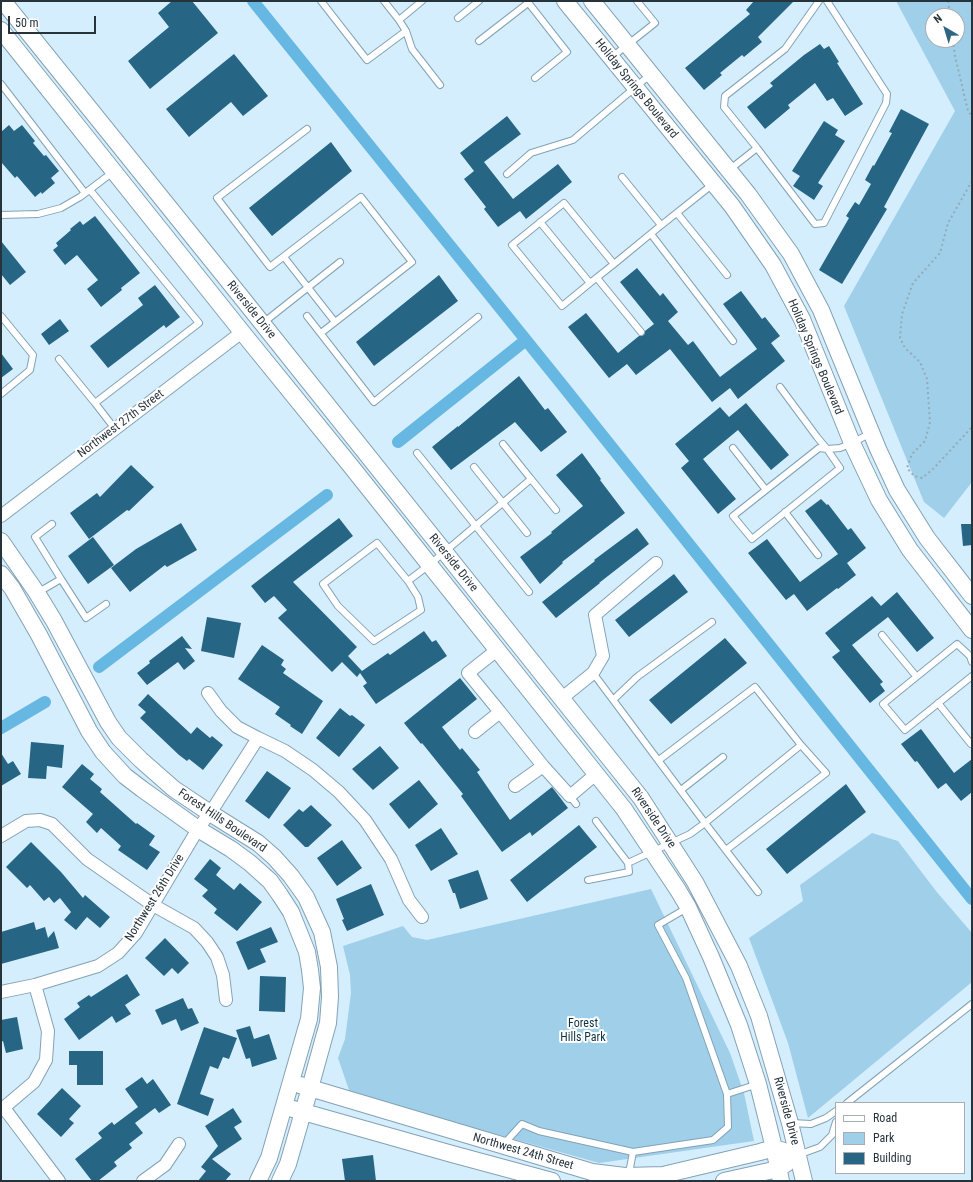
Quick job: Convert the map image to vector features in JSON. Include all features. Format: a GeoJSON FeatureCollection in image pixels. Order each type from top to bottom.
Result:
{"type":"FeatureCollection","features":[{"type":"Feature","properties":{"kind":"street","name":"Riverside Drive"},"geometry":{"type":"LineString","coordinates":[[3,1],[276,340],[641,798],[696,882],[739,966],[759,1016],[790,1123],[804,1181]]}},
{"type":"Feature","properties":{"kind":"street","name":"Holiday Springs Boulevard"},"geometry":{"type":"LineString","coordinates":[[565,1],[732,206],[773,265],[802,319],[852,443],[879,500],[910,550],[972,630]]}},
{"type":"Feature","properties":{"kind":"street","name":"Holiday Springs Boulevard"},"geometry":{"type":"LineString","coordinates":[[592,1],[748,194],[791,254],[821,310],[871,433],[897,490],[927,538],[972,596]]}},
{"type":"Feature","properties":{"kind":"street"},"geometry":{"type":"LineString","coordinates":[[1,12],[20,22]]}},
{"type":"Feature","properties":{"kind":"street","name":"Riverside Drive"},"geometry":{"type":"LineString","coordinates":[[1,30],[624,809],[653,851],[688,907],[711,957],[739,1025],[758,1084],[780,1175]]}},
{"type":"Feature","properties":{"kind":"street"},"geometry":{"type":"LineString","coordinates":[[714,184],[729,170]]}},
{"type":"Feature","properties":{"kind":"street"},"geometry":{"type":"LineString","coordinates":[[242,298],[246,316],[245,326],[242,332],[253,333],[276,340]]}},
{"type":"Feature","properties":{"kind":"street","name":"Northwest 27th Street"},"geometry":{"type":"LineString","coordinates":[[1,516],[242,332]]}},
{"type":"Feature","properties":{"kind":"street","name":"Forest Hills Boulevard"},"geometry":{"type":"LineString","coordinates":[[1,542],[37,593],[54,621],[118,738],[174,789],[258,843],[274,857],[291,876],[306,897],[322,932],[329,967],[330,997],[328,1023],[288,1164],[280,1181]]}},
{"type":"Feature","properties":{"kind":"street"},"geometry":{"type":"LineString","coordinates":[[562,698],[593,673],[603,656],[594,615],[656,563]]}},
{"type":"Feature","properties":{"kind":"street","name":"Forest Hills Boulevard"},"geometry":{"type":"LineString","coordinates":[[1,574],[12,588],[39,635],[89,731],[103,752],[125,776],[142,790],[198,829],[244,858],[270,881],[291,912],[307,952],[312,988],[309,1019],[269,1158],[258,1181]]}},
{"type":"Feature","properties":{"kind":"street"},"geometry":{"type":"LineString","coordinates":[[497,650],[468,673],[543,766],[573,800],[596,774]]}},
{"type":"Feature","properties":{"kind":"street"},"geometry":{"type":"LineString","coordinates":[[68,690],[87,681]]}},
{"type":"Feature","properties":{"kind":"street"},"geometry":{"type":"LineString","coordinates":[[208,693],[221,711],[236,727],[285,751],[313,770],[339,792],[365,820],[391,859],[409,900],[422,917]]}},
{"type":"Feature","properties":{"kind":"street"},"geometry":{"type":"LineString","coordinates":[[475,732],[500,712]]}},
{"type":"Feature","properties":{"kind":"street","name":"Northwest 26th Drive"},"geometry":{"type":"LineString","coordinates":[[1,992],[35,985],[98,966],[118,953],[136,933],[198,829],[210,813],[258,738]]}},
{"type":"Feature","properties":{"kind":"street"},"geometry":{"type":"LineString","coordinates":[[515,786],[543,766]]}},
{"type":"Feature","properties":{"kind":"street"},"geometry":{"type":"LineString","coordinates":[[1,836],[26,821],[40,820],[52,824],[88,859],[152,905],[194,928],[208,942],[217,957],[223,974],[226,1000]]}},
{"type":"Feature","properties":{"kind":"street"},"geometry":{"type":"LineString","coordinates":[[310,970],[329,967]]}},
{"type":"Feature","properties":{"kind":"street"},"geometry":{"type":"LineString","coordinates":[[35,985],[48,1031],[46,1060],[34,1082],[2,1109],[59,1181]]}},
{"type":"Feature","properties":{"kind":"street","name":"Northwest 24th Street"},"geometry":{"type":"LineString","coordinates":[[292,1082],[502,1146],[592,1172],[624,1179],[663,1175],[774,1148]]}},
{"type":"Feature","properties":{"kind":"street","name":"Northwest 24th Street"},"geometry":{"type":"LineString","coordinates":[[284,1106],[524,1177],[552,1181]]}},
{"type":"Feature","properties":{"kind":"street"},"geometry":{"type":"LineString","coordinates":[[143,1181],[165,1165],[179,1144]]}},
{"type":"Feature","properties":{"kind":"street"},"geometry":{"type":"LineString","coordinates":[[724,1181],[780,1175],[797,1156],[774,1148]]}},
{"type":"Feature","properties":{"kind":"lane"},"geometry":{"type":"LineString","coordinates":[[321,1],[367,60],[406,31]]}},
{"type":"Feature","properties":{"kind":"lane"},"geometry":{"type":"LineString","coordinates":[[384,1],[406,31],[412,49],[440,84]]}},
{"type":"Feature","properties":{"kind":"lane"},"geometry":{"type":"LineString","coordinates":[[399,20],[422,1]]}},
{"type":"Feature","properties":{"kind":"lane"},"geometry":{"type":"LineString","coordinates":[[458,18],[479,1]]}},
{"type":"Feature","properties":{"kind":"lane"},"geometry":{"type":"LineString","coordinates":[[611,58],[655,23],[636,1]]}},
{"type":"Feature","properties":{"kind":"lane"},"geometry":{"type":"LineString","coordinates":[[819,1],[785,49],[726,96],[724,107],[815,224],[824,223],[886,104],[887,94],[827,1]]}},
{"type":"Feature","properties":{"kind":"lane"},"geometry":{"type":"LineString","coordinates":[[479,41],[528,2],[567,52],[534,78]]}},
{"type":"Feature","properties":{"kind":"lane"},"geometry":{"type":"LineString","coordinates":[[506,174],[531,153],[573,140],[651,74]]}},
{"type":"Feature","properties":{"kind":"lane"},"geometry":{"type":"LineString","coordinates":[[1,84],[88,192],[200,323],[95,403]]}},
{"type":"Feature","properties":{"kind":"lane"},"geometry":{"type":"LineString","coordinates":[[307,129],[218,198],[270,267],[361,197],[412,262],[321,333]]}},
{"type":"Feature","properties":{"kind":"lane"},"geometry":{"type":"LineString","coordinates":[[729,170],[757,148]]}},
{"type":"Feature","properties":{"kind":"lane"},"geometry":{"type":"LineString","coordinates":[[1,215],[38,214],[61,208],[88,192],[114,172]]}},
{"type":"Feature","properties":{"kind":"lane"},"geometry":{"type":"LineString","coordinates":[[622,177],[661,225]]}},
{"type":"Feature","properties":{"kind":"lane"},"geometry":{"type":"LineString","coordinates":[[614,264],[564,203],[512,245],[562,306],[590,283],[597,278],[651,234],[661,225],[714,184]]}},
{"type":"Feature","properties":{"kind":"lane"},"geometry":{"type":"LineString","coordinates":[[677,213],[727,275]]}},
{"type":"Feature","properties":{"kind":"lane"},"geometry":{"type":"LineString","coordinates":[[540,222],[590,283]]}},
{"type":"Feature","properties":{"kind":"lane"},"geometry":{"type":"LineString","coordinates":[[651,234],[733,341]]}},
{"type":"Feature","properties":{"kind":"lane"},"geometry":{"type":"LineString","coordinates":[[284,257],[335,322]]}},
{"type":"Feature","properties":{"kind":"lane"},"geometry":{"type":"LineString","coordinates":[[263,324],[340,262]]}},
{"type":"Feature","properties":{"kind":"lane"},"geometry":{"type":"LineString","coordinates":[[597,278],[641,332]]}},
{"type":"Feature","properties":{"kind":"lane"},"geometry":{"type":"LineString","coordinates":[[1,316],[33,355],[30,370],[1,394]]}},
{"type":"Feature","properties":{"kind":"lane"},"geometry":{"type":"LineString","coordinates":[[307,316],[374,402],[478,317]]}},
{"type":"Feature","properties":{"kind":"lane"},"geometry":{"type":"LineString","coordinates":[[59,359],[115,429]]}},
{"type":"Feature","properties":{"kind":"lane"},"geometry":{"type":"LineString","coordinates":[[780,387],[817,437],[827,448],[840,468],[752,539],[733,516],[819,448],[827,448],[840,448],[871,433]]}},
{"type":"Feature","properties":{"kind":"lane"},"geometry":{"type":"LineString","coordinates":[[503,444],[556,510]]}},
{"type":"Feature","properties":{"kind":"lane"},"geometry":{"type":"LineString","coordinates":[[733,448],[766,490]]}},
{"type":"Feature","properties":{"kind":"lane"},"geometry":{"type":"LineString","coordinates":[[417,453],[529,592]]}},
{"type":"Feature","properties":{"kind":"lane"},"geometry":{"type":"LineString","coordinates":[[474,467],[527,533]]}},
{"type":"Feature","properties":{"kind":"lane"},"geometry":{"type":"LineString","coordinates":[[408,581],[531,479]]}},
{"type":"Feature","properties":{"kind":"lane"},"geometry":{"type":"LineString","coordinates":[[785,512],[818,555]]}},
{"type":"Feature","properties":{"kind":"lane"},"geometry":{"type":"LineString","coordinates":[[52,524],[35,537],[86,618],[106,604]]}},
{"type":"Feature","properties":{"kind":"lane"},"geometry":{"type":"LineString","coordinates":[[377,543],[408,581],[418,597],[421,610],[374,640],[338,606],[323,584],[377,543]]}},
{"type":"Feature","properties":{"kind":"lane"},"geometry":{"type":"LineString","coordinates":[[37,593],[61,578]]}},
{"type":"Feature","properties":{"kind":"lane"},"geometry":{"type":"LineString","coordinates":[[614,699],[637,677],[712,622]]}},
{"type":"Feature","properties":{"kind":"lane"},"geometry":{"type":"LineString","coordinates":[[882,635],[916,676]]}},
{"type":"Feature","properties":{"kind":"lane"},"geometry":{"type":"LineString","coordinates":[[971,658],[956,644],[883,704],[905,730],[972,676]]}},
{"type":"Feature","properties":{"kind":"lane"},"geometry":{"type":"LineString","coordinates":[[593,673],[758,892]]}},
{"type":"Feature","properties":{"kind":"lane"},"geometry":{"type":"LineString","coordinates":[[659,760],[755,687],[801,745],[826,773],[726,850]]}},
{"type":"Feature","properties":{"kind":"lane"},"geometry":{"type":"LineString","coordinates":[[938,703],[971,744]]}},
{"type":"Feature","properties":{"kind":"lane"},"geometry":{"type":"LineString","coordinates":[[628,863],[690,834],[801,745]]}},
{"type":"Feature","properties":{"kind":"lane"},"geometry":{"type":"LineString","coordinates":[[681,790],[723,757]]}},
{"type":"Feature","properties":{"kind":"lane"},"geometry":{"type":"LineString","coordinates":[[588,880],[629,872],[628,863],[596,821]]}},
{"type":"Feature","properties":{"kind":"lane"},"geometry":{"type":"LineString","coordinates":[[502,1146],[522,1124],[539,1131],[633,1152],[713,1140],[728,1127],[727,1094],[686,978],[658,925],[688,907]]}},
{"type":"Feature","properties":{"kind":"lane"},"geometry":{"type":"LineString","coordinates":[[848,1102],[972,1004]]}},
{"type":"Feature","properties":{"kind":"lane"},"geometry":{"type":"LineString","coordinates":[[727,1094],[758,1084]]}},
{"type":"Feature","properties":{"kind":"lane"},"geometry":{"type":"LineString","coordinates":[[790,1123],[811,1124],[835,1113]]}},
{"type":"Feature","properties":{"kind":"lane"},"geometry":{"type":"LineString","coordinates":[[797,1156],[820,1147],[832,1135],[835,1125]]}},
{"type":"Feature","properties":{"kind":"lane"},"geometry":{"type":"LineString","coordinates":[[624,1179],[630,1168],[633,1152]]}},
{"type":"Feature","properties":{"kind":"path"},"geometry":{"type":"LineString","coordinates":[[954,48],[968,111],[972,116]]}},
{"type":"Feature","properties":{"kind":"path"},"geometry":{"type":"LineString","coordinates":[[972,181],[948,223],[940,252],[913,283],[902,314],[900,338],[906,348],[920,362],[927,379],[930,422],[925,441],[912,454],[907,468],[914,476],[922,478],[933,470],[972,427]]}},
{"type":"Feature","properties":{"kind":"green space"},"geometry":{"type":"Polygon","coordinates":[[[896,1],[972,1],[972,482],[944,518],[924,502],[844,306],[955,111],[896,1]]]}},
{"type":"Feature","properties":{"kind":"green space"},"geometry":{"type":"Polygon","coordinates":[[[872,833],[898,841],[936,891],[972,933],[972,982],[808,1118],[788,1043],[749,938],[803,901],[800,885],[872,833]]]}},
{"type":"Feature","properties":{"kind":"green space","name":"Forest Hills Park"},"geometry":{"type":"Polygon","coordinates":[[[651,889],[730,1053],[744,1093],[754,1141],[599,1163],[350,1093],[338,1058],[345,1039],[351,993],[350,975],[343,946],[403,926],[412,937],[427,940],[651,889]]]}},
{"type":"Feature","properties":{"kind":"building"},"geometry":{"type":"Polygon","coordinates":[[[172,1],[192,1],[218,33],[150,89],[128,61],[169,27],[158,13],[172,1]]]}},
{"type":"Feature","properties":{"kind":"building"},"geometry":{"type":"Polygon","coordinates":[[[754,1],[794,1],[758,37],[762,42],[744,57],[742,55],[720,73],[722,75],[704,90],[685,68],[750,14],[746,10],[754,1]]]}},
{"type":"Feature","properties":{"kind":"building"},"geometry":{"type":"Polygon","coordinates":[[[820,44],[824,49],[829,46],[839,62],[837,63],[863,104],[845,116],[833,98],[827,101],[815,83],[788,105],[790,108],[765,129],[747,107],[773,86],[770,83],[820,44]]]}},
{"type":"Feature","properties":{"kind":"building"},"geometry":{"type":"Polygon","coordinates":[[[234,54],[268,96],[243,116],[231,102],[189,137],[166,109],[234,54]]]}},
{"type":"Feature","properties":{"kind":"building"},"geometry":{"type":"Polygon","coordinates":[[[901,109],[929,124],[884,207],[887,209],[842,284],[819,270],[849,218],[846,216],[855,202],[859,205],[871,184],[865,180],[892,133],[889,132],[901,109]]]}},
{"type":"Feature","properties":{"kind":"building"},"geometry":{"type":"Polygon","coordinates":[[[507,116],[521,134],[484,162],[513,199],[558,164],[572,182],[526,219],[520,211],[498,227],[484,209],[486,207],[464,179],[474,171],[460,153],[507,116]]]}},
{"type":"Feature","properties":{"kind":"building"},"geometry":{"type":"Polygon","coordinates":[[[824,121],[838,130],[835,135],[845,141],[818,183],[823,186],[814,200],[793,186],[800,176],[792,171],[824,121]]]}},
{"type":"Feature","properties":{"kind":"building"},"geometry":{"type":"Polygon","coordinates":[[[9,125],[14,131],[22,125],[35,141],[33,143],[44,156],[46,155],[59,171],[51,178],[55,183],[42,194],[41,192],[35,197],[17,176],[15,178],[1,162],[1,132],[9,125]]]}},
{"type":"Feature","properties":{"kind":"building"},"geometry":{"type":"Polygon","coordinates":[[[331,142],[352,171],[272,236],[249,208],[331,142]]]}},
{"type":"Feature","properties":{"kind":"building"},"geometry":{"type":"Polygon","coordinates":[[[95,216],[140,273],[101,307],[87,289],[98,280],[77,255],[65,265],[53,250],[58,246],[56,243],[71,230],[70,229],[80,221],[83,225],[95,216]]]}},
{"type":"Feature","properties":{"kind":"building"},"geometry":{"type":"Polygon","coordinates":[[[1,241],[26,272],[10,285],[1,274],[1,241]]]}},
{"type":"Feature","properties":{"kind":"building"},"geometry":{"type":"Polygon","coordinates":[[[637,268],[660,296],[663,293],[678,312],[668,321],[688,345],[693,341],[720,377],[757,349],[723,304],[741,291],[762,319],[765,317],[780,336],[771,343],[785,361],[738,399],[730,388],[712,402],[670,349],[636,375],[627,364],[609,378],[568,327],[586,313],[618,353],[639,336],[644,335],[645,331],[654,324],[620,282],[637,268]]]}},
{"type":"Feature","properties":{"kind":"building"},"geometry":{"type":"Polygon","coordinates":[[[439,275],[458,301],[374,366],[356,342],[439,275]]]}},
{"type":"Feature","properties":{"kind":"building"},"geometry":{"type":"Polygon","coordinates":[[[155,285],[180,317],[166,328],[164,325],[108,368],[90,346],[143,305],[138,298],[155,285]]]}},
{"type":"Feature","properties":{"kind":"building"},"geometry":{"type":"Polygon","coordinates":[[[60,319],[69,331],[49,345],[41,334],[60,319]]]}},
{"type":"Feature","properties":{"kind":"building"},"geometry":{"type":"Polygon","coordinates":[[[1,353],[13,369],[1,378],[1,353]]]}},
{"type":"Feature","properties":{"kind":"building"},"geometry":{"type":"Polygon","coordinates":[[[519,376],[545,410],[548,408],[567,432],[541,452],[515,422],[451,470],[432,447],[519,376]]]}},
{"type":"Feature","properties":{"kind":"building"},"geometry":{"type":"Polygon","coordinates":[[[746,403],[789,455],[771,470],[738,430],[703,459],[736,499],[718,514],[681,468],[689,461],[675,444],[720,407],[729,417],[746,403]]]}},
{"type":"Feature","properties":{"kind":"building"},"geometry":{"type":"Polygon","coordinates":[[[582,453],[625,513],[562,562],[563,563],[540,584],[520,557],[552,533],[551,532],[583,506],[556,475],[582,453]]]}},
{"type":"Feature","properties":{"kind":"building"},"geometry":{"type":"Polygon","coordinates":[[[131,465],[154,487],[129,511],[127,510],[89,539],[70,513],[97,493],[100,497],[131,465]]]}},
{"type":"Feature","properties":{"kind":"building"},"geometry":{"type":"Polygon","coordinates":[[[821,499],[827,505],[828,504],[848,530],[851,528],[866,548],[847,563],[856,575],[807,611],[794,594],[786,600],[748,553],[767,539],[800,582],[838,554],[805,511],[821,499]]]}},
{"type":"Feature","properties":{"kind":"building"},"geometry":{"type":"Polygon","coordinates":[[[339,518],[353,536],[293,582],[357,647],[348,656],[362,671],[388,653],[390,655],[424,631],[432,642],[436,640],[447,656],[376,704],[363,686],[367,683],[360,673],[357,677],[342,662],[332,672],[278,618],[287,610],[274,596],[265,603],[251,586],[339,518]]]}},
{"type":"Feature","properties":{"kind":"building"},"geometry":{"type":"Polygon","coordinates":[[[181,523],[197,550],[167,567],[165,565],[130,592],[111,568],[136,549],[181,523]]]}},
{"type":"Feature","properties":{"kind":"building"},"geometry":{"type":"Polygon","coordinates":[[[961,524],[972,524],[972,545],[963,546],[961,524]]]}},
{"type":"Feature","properties":{"kind":"building"},"geometry":{"type":"Polygon","coordinates":[[[637,528],[649,544],[556,618],[542,602],[637,528]]]}},
{"type":"Feature","properties":{"kind":"building"},"geometry":{"type":"Polygon","coordinates":[[[93,537],[114,565],[88,584],[68,556],[93,537]]]}},
{"type":"Feature","properties":{"kind":"building"},"geometry":{"type":"Polygon","coordinates":[[[674,574],[688,592],[629,637],[615,620],[674,574]]]}},
{"type":"Feature","properties":{"kind":"building"},"geometry":{"type":"Polygon","coordinates":[[[897,592],[934,638],[917,652],[888,617],[852,645],[883,682],[880,684],[885,691],[870,703],[832,657],[840,651],[825,633],[872,596],[881,606],[897,592]]]}},
{"type":"Feature","properties":{"kind":"building"},"geometry":{"type":"Polygon","coordinates":[[[207,617],[241,623],[234,658],[201,651],[207,617]]]}},
{"type":"Feature","properties":{"kind":"building"},"geometry":{"type":"Polygon","coordinates":[[[182,636],[192,649],[185,648],[195,661],[184,670],[178,662],[147,685],[137,673],[150,663],[149,661],[182,636]]]}},
{"type":"Feature","properties":{"kind":"building"},"geometry":{"type":"Polygon","coordinates":[[[725,638],[747,663],[671,724],[649,700],[725,638]]]}},
{"type":"Feature","properties":{"kind":"building"},"geometry":{"type":"Polygon","coordinates":[[[262,645],[284,660],[281,665],[286,669],[283,673],[323,701],[302,734],[275,714],[280,707],[238,679],[262,645]]]}},
{"type":"Feature","properties":{"kind":"building"},"geometry":{"type":"Polygon","coordinates":[[[460,678],[477,699],[442,727],[460,750],[462,748],[480,770],[477,772],[510,820],[552,787],[568,808],[532,836],[530,832],[502,852],[461,796],[463,794],[404,723],[460,678]]]}},
{"type":"Feature","properties":{"kind":"building"},"geometry":{"type":"Polygon","coordinates":[[[148,694],[191,734],[197,727],[210,738],[212,736],[223,745],[203,770],[189,759],[187,761],[179,755],[140,718],[146,712],[138,705],[148,694]]]}},
{"type":"Feature","properties":{"kind":"building"},"geometry":{"type":"Polygon","coordinates":[[[340,708],[365,725],[339,757],[316,738],[340,708]]]}},
{"type":"Feature","properties":{"kind":"building"},"geometry":{"type":"Polygon","coordinates":[[[921,729],[954,773],[972,759],[972,792],[961,801],[946,783],[938,789],[917,761],[915,762],[901,744],[921,729]]]}},
{"type":"Feature","properties":{"kind":"building"},"geometry":{"type":"Polygon","coordinates":[[[31,742],[64,745],[62,768],[47,766],[46,779],[28,778],[31,742]]]}},
{"type":"Feature","properties":{"kind":"building"},"geometry":{"type":"Polygon","coordinates":[[[380,746],[399,768],[373,790],[352,769],[380,746]]]}},
{"type":"Feature","properties":{"kind":"building"},"geometry":{"type":"Polygon","coordinates":[[[1,753],[8,764],[13,761],[21,774],[1,786],[1,753]]]}},
{"type":"Feature","properties":{"kind":"building"},"geometry":{"type":"Polygon","coordinates":[[[82,764],[94,774],[90,779],[102,789],[100,792],[136,824],[137,823],[155,836],[149,845],[160,852],[147,870],[118,850],[121,846],[101,828],[97,833],[86,822],[93,814],[62,787],[82,764]]]}},
{"type":"Feature","properties":{"kind":"building"},"geometry":{"type":"Polygon","coordinates":[[[267,771],[291,788],[269,819],[245,801],[267,771]]]}},
{"type":"Feature","properties":{"kind":"building"},"geometry":{"type":"Polygon","coordinates":[[[419,780],[438,804],[409,829],[389,804],[419,780]]]}},
{"type":"Feature","properties":{"kind":"building"},"geometry":{"type":"Polygon","coordinates":[[[846,784],[866,812],[787,874],[766,849],[846,784]]]}},
{"type":"Feature","properties":{"kind":"building"},"geometry":{"type":"Polygon","coordinates":[[[311,805],[332,825],[308,847],[305,847],[283,825],[299,809],[303,812],[311,805]]]}},
{"type":"Feature","properties":{"kind":"building"},"geometry":{"type":"Polygon","coordinates":[[[579,825],[597,847],[527,902],[510,880],[579,825]]]}},
{"type":"Feature","properties":{"kind":"building"},"geometry":{"type":"Polygon","coordinates":[[[441,828],[458,854],[431,871],[415,845],[441,828]]]}},
{"type":"Feature","properties":{"kind":"building"},"geometry":{"type":"Polygon","coordinates":[[[342,840],[362,868],[337,886],[317,858],[342,840]]]}},
{"type":"Feature","properties":{"kind":"building"},"geometry":{"type":"Polygon","coordinates":[[[31,842],[61,872],[83,898],[85,895],[110,917],[100,928],[87,917],[76,930],[64,920],[71,912],[60,898],[54,903],[49,897],[44,901],[30,885],[27,888],[6,867],[31,842]]]}},
{"type":"Feature","properties":{"kind":"building"},"geometry":{"type":"Polygon","coordinates":[[[210,859],[221,868],[216,875],[234,890],[240,883],[262,902],[237,931],[214,913],[217,909],[202,896],[208,890],[194,879],[210,859]]]}},
{"type":"Feature","properties":{"kind":"building"},"geometry":{"type":"Polygon","coordinates":[[[478,870],[488,899],[460,909],[455,893],[453,893],[448,880],[478,870]]]}},
{"type":"Feature","properties":{"kind":"building"},"geometry":{"type":"Polygon","coordinates":[[[371,884],[384,915],[347,931],[336,899],[371,884]]]}},
{"type":"Feature","properties":{"kind":"building"},"geometry":{"type":"Polygon","coordinates":[[[34,922],[36,930],[45,927],[48,938],[54,931],[59,948],[1,964],[1,932],[34,922]]]}},
{"type":"Feature","properties":{"kind":"building"},"geometry":{"type":"Polygon","coordinates":[[[271,927],[278,942],[260,949],[266,962],[248,970],[236,942],[271,927]]]}},
{"type":"Feature","properties":{"kind":"building"},"geometry":{"type":"Polygon","coordinates":[[[165,938],[189,963],[178,974],[172,968],[164,976],[145,958],[165,938]]]}},
{"type":"Feature","properties":{"kind":"building"},"geometry":{"type":"Polygon","coordinates":[[[127,974],[140,995],[125,1005],[131,1014],[116,1023],[112,1016],[79,1040],[64,1019],[80,1007],[77,1003],[89,995],[91,997],[127,974]]]}},
{"type":"Feature","properties":{"kind":"building"},"geometry":{"type":"Polygon","coordinates":[[[260,976],[286,977],[285,1012],[259,1011],[260,976]]]}},
{"type":"Feature","properties":{"kind":"building"},"geometry":{"type":"Polygon","coordinates":[[[183,998],[188,1009],[192,1008],[199,1023],[181,1031],[176,1019],[162,1025],[155,1010],[183,998]]]}},
{"type":"Feature","properties":{"kind":"building"},"geometry":{"type":"Polygon","coordinates":[[[17,1017],[23,1049],[6,1053],[3,1041],[1,1042],[1,1020],[17,1017]]]}},
{"type":"Feature","properties":{"kind":"building"},"geometry":{"type":"Polygon","coordinates":[[[250,1026],[254,1039],[269,1034],[277,1059],[252,1067],[250,1058],[246,1059],[236,1030],[250,1026]]]}},
{"type":"Feature","properties":{"kind":"building"},"geometry":{"type":"Polygon","coordinates":[[[204,1027],[237,1038],[229,1059],[223,1057],[218,1069],[210,1066],[200,1094],[214,1099],[208,1116],[177,1104],[204,1027]]]}},
{"type":"Feature","properties":{"kind":"building"},"geometry":{"type":"Polygon","coordinates":[[[69,1051],[103,1051],[103,1085],[77,1085],[77,1065],[69,1065],[69,1051]]]}},
{"type":"Feature","properties":{"kind":"building"},"geometry":{"type":"Polygon","coordinates":[[[142,1077],[147,1084],[153,1079],[171,1105],[159,1113],[155,1108],[135,1123],[143,1133],[129,1144],[132,1148],[114,1162],[117,1166],[98,1181],[92,1181],[75,1159],[102,1138],[98,1133],[112,1122],[114,1125],[138,1107],[125,1089],[142,1077]]]}},
{"type":"Feature","properties":{"kind":"building"},"geometry":{"type":"Polygon","coordinates":[[[62,1088],[81,1106],[69,1119],[74,1123],[61,1137],[37,1114],[62,1088]]]}},
{"type":"Feature","properties":{"kind":"building"},"geometry":{"type":"Polygon","coordinates":[[[233,1108],[242,1122],[234,1127],[242,1139],[212,1159],[231,1174],[225,1181],[198,1181],[206,1171],[201,1167],[218,1146],[205,1126],[233,1108]]]}},
{"type":"Feature","properties":{"kind":"building"},"geometry":{"type":"Polygon","coordinates":[[[373,1155],[376,1181],[345,1181],[342,1159],[373,1155]]]}},
{"type":"Feature","properties":{"kind":"waterway"},"geometry":{"type":"LineString","coordinates":[[253,1],[563,386],[972,899]]}},
{"type":"Feature","properties":{"kind":"waterway"},"geometry":{"type":"LineString","coordinates":[[398,442],[526,340]]}},
{"type":"Feature","properties":{"kind":"waterway"},"geometry":{"type":"LineString","coordinates":[[99,667],[327,495]]}},
{"type":"Feature","properties":{"kind":"waterway"},"geometry":{"type":"LineString","coordinates":[[1,728],[45,702]]}}]}
